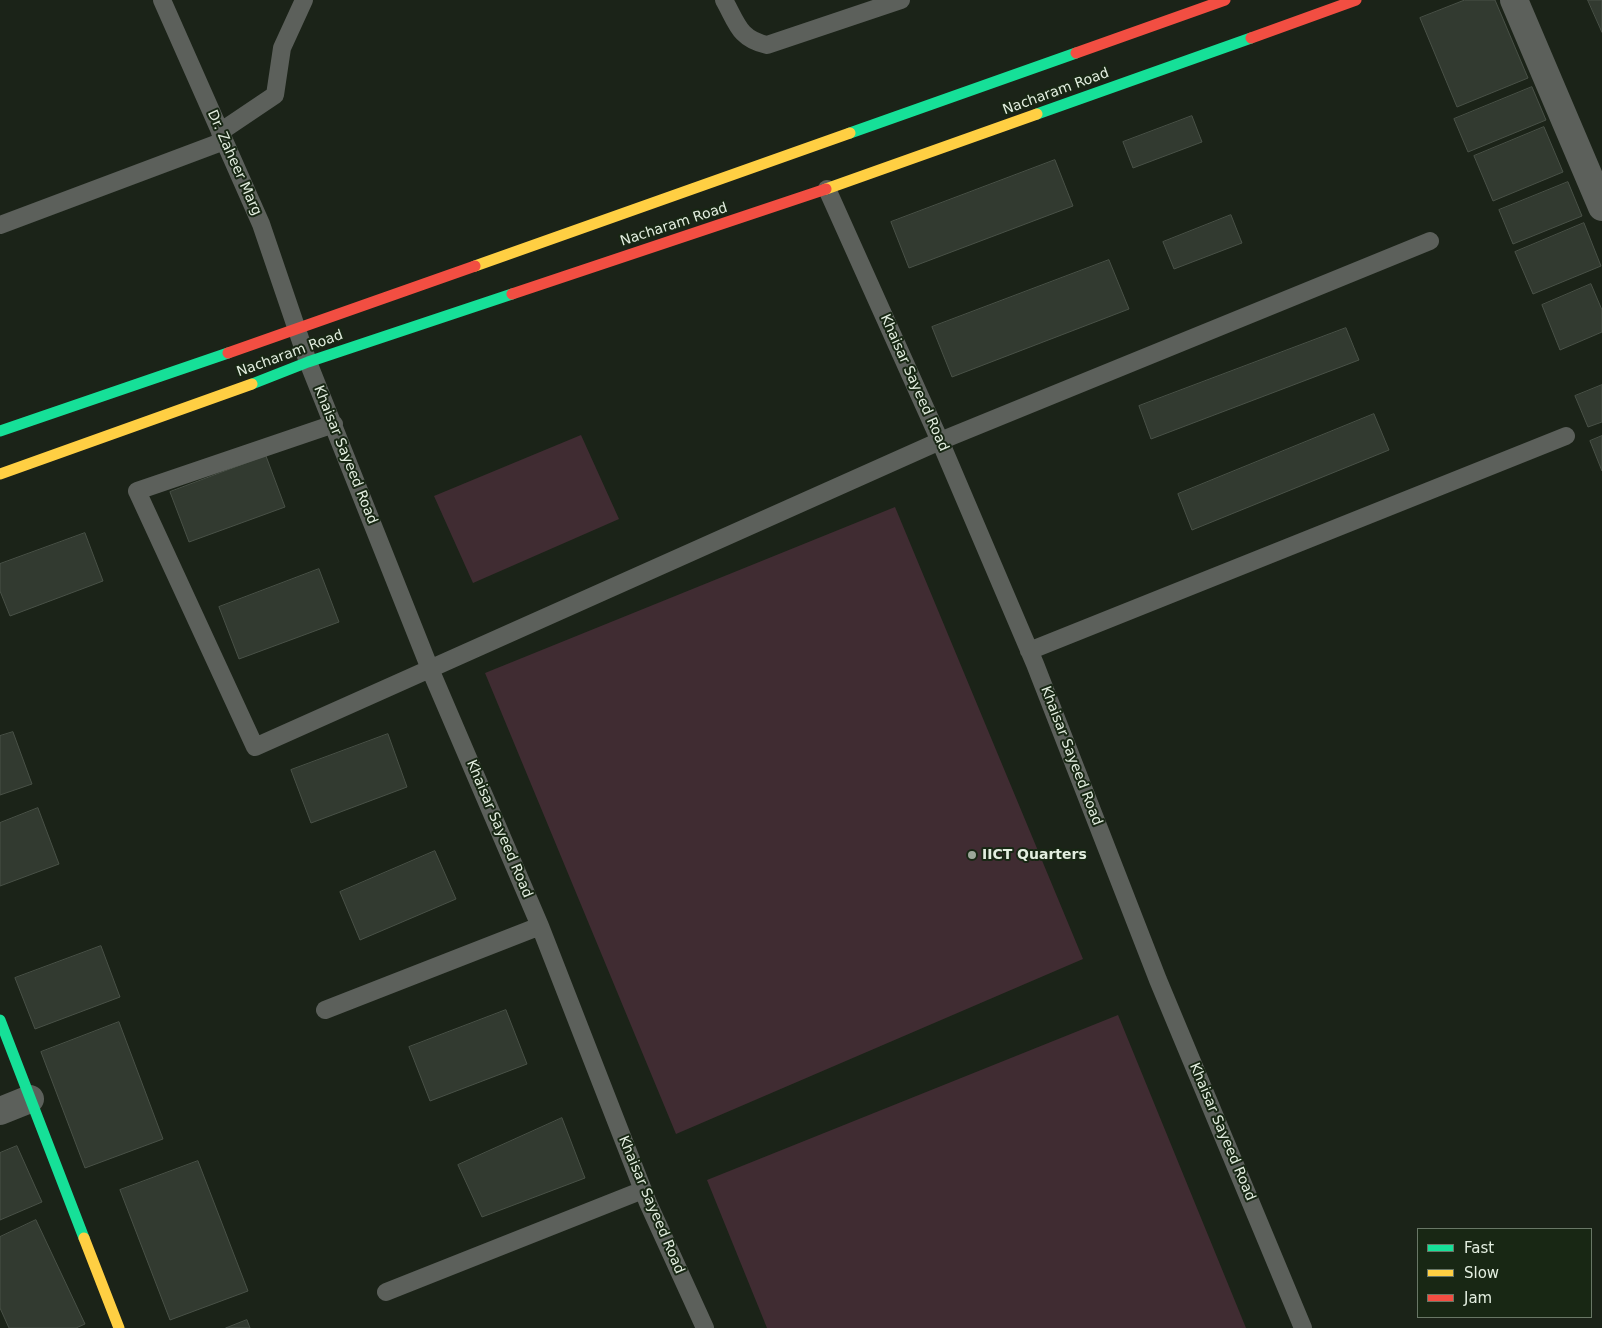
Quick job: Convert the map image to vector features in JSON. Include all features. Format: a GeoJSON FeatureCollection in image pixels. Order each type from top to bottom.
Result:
{"type":"FeatureCollection","features":[{"type":"Feature","properties":{"kind":"main road","name":"Nacharam Road"},"geometry":{"type":"LineString","coordinates":[[0,431],[297,329],[1225,0]]}},
{"type":"Feature","properties":{"kind":"main road","name":"Nacharam Road"},"geometry":{"type":"LineString","coordinates":[[0,474],[261,381],[308,362],[827,190],[1356,0]]}},
{"type":"Feature","properties":{"kind":"main road"},"geometry":{"type":"LineString","coordinates":[[0,1020],[119,1328]]}},
{"type":"Feature","properties":{"kind":"street"},"geometry":{"type":"LineString","coordinates":[[1514,0],[1601,201]]}},
{"type":"Feature","properties":{"kind":"street"},"geometry":{"type":"LineString","coordinates":[[0,1111],[30,1099]]}},
{"type":"Feature","properties":{"kind":"lane","name":"Dr. Zaheer Marg"},"geometry":{"type":"LineString","coordinates":[[162,0],[261,224],[297,329]]}},
{"type":"Feature","properties":{"kind":"lane"},"geometry":{"type":"LineString","coordinates":[[0,225],[222,136],[275,95],[282,48],[304,0]]}},
{"type":"Feature","properties":{"kind":"lane"},"geometry":{"type":"LineString","coordinates":[[724,0],[744,35],[754,42],[767,44],[901,0]]}},
{"type":"Feature","properties":{"kind":"lane","name":"Khaisar Sayeed Road"},"geometry":{"type":"LineString","coordinates":[[827,190],[940,441],[1029,651],[1158,980],[1303,1328]]}},
{"type":"Feature","properties":{"kind":"lane"},"geometry":{"type":"LineString","coordinates":[[334,424],[137,491],[255,747],[940,441],[1430,241]]}},
{"type":"Feature","properties":{"kind":"lane","name":"Khaisar Sayeed Road"},"geometry":{"type":"LineString","coordinates":[[297,329],[308,362],[430,670],[540,926],[643,1190],[704,1328]]}},
{"type":"Feature","properties":{"kind":"lane"},"geometry":{"type":"LineString","coordinates":[[1029,651],[1566,436]]}},
{"type":"Feature","properties":{"kind":"lane"},"geometry":{"type":"LineString","coordinates":[[325,1010],[540,926]]}},
{"type":"Feature","properties":{"kind":"lane"},"geometry":{"type":"LineString","coordinates":[[386,1292],[643,1190]]}},
{"type":"Feature","properties":{"kind":"shaded area"},"geometry":{"type":"Polygon","coordinates":[[[581,435],[619,519],[473,583],[434,496],[581,435]]]}},
{"type":"Feature","properties":{"kind":"shaded area"},"geometry":{"type":"Polygon","coordinates":[[[895,507],[1083,959],[676,1134],[485,673],[895,507]]]}},
{"type":"Feature","properties":{"kind":"shaded area"},"geometry":{"type":"Polygon","coordinates":[[[1118,1015],[1246,1328],[767,1328],[707,1180],[1118,1015]]]}},
{"type":"Feature","properties":{"kind":"building"},"geometry":{"type":"Polygon","coordinates":[[[1465,0],[1495,0],[1528,78],[1457,107],[1420,18],[1465,0]]]}},
{"type":"Feature","properties":{"kind":"building"},"geometry":{"type":"Polygon","coordinates":[[[1588,0],[1602,0],[1602,32],[1588,0]]]}},
{"type":"Feature","properties":{"kind":"building"},"geometry":{"type":"Polygon","coordinates":[[[1532,87],[1546,120],[1468,152],[1454,119],[1532,87]]]}},
{"type":"Feature","properties":{"kind":"building"},"geometry":{"type":"Polygon","coordinates":[[[1192,116],[1202,142],[1133,168],[1123,142],[1192,116]]]}},
{"type":"Feature","properties":{"kind":"building"},"geometry":{"type":"Polygon","coordinates":[[[1544,127],[1563,172],[1493,201],[1474,156],[1544,127]]]}},
{"type":"Feature","properties":{"kind":"building"},"geometry":{"type":"Polygon","coordinates":[[[1055,160],[1073,206],[909,268],[891,222],[1055,160]]]}},
{"type":"Feature","properties":{"kind":"building"},"geometry":{"type":"Polygon","coordinates":[[[1568,182],[1582,216],[1513,244],[1499,210],[1568,182]]]}},
{"type":"Feature","properties":{"kind":"building"},"geometry":{"type":"Polygon","coordinates":[[[1231,215],[1242,243],[1174,269],[1163,242],[1231,215]]]}},
{"type":"Feature","properties":{"kind":"building"},"geometry":{"type":"Polygon","coordinates":[[[1584,223],[1601,266],[1533,294],[1515,252],[1584,223]]]}},
{"type":"Feature","properties":{"kind":"building"},"geometry":{"type":"Polygon","coordinates":[[[1109,260],[1129,309],[952,377],[932,327],[1109,260]]]}},
{"type":"Feature","properties":{"kind":"building"},"geometry":{"type":"Polygon","coordinates":[[[1591,284],[1602,310],[1602,332],[1560,350],[1542,305],[1591,284]]]}},
{"type":"Feature","properties":{"kind":"building"},"geometry":{"type":"Polygon","coordinates":[[[1346,328],[1359,360],[1151,439],[1139,406],[1346,328]]]}},
{"type":"Feature","properties":{"kind":"building"},"geometry":{"type":"Polygon","coordinates":[[[1602,385],[1602,422],[1588,427],[1575,396],[1602,385]]]}},
{"type":"Feature","properties":{"kind":"building"},"geometry":{"type":"Polygon","coordinates":[[[1374,414],[1389,450],[1192,530],[1178,494],[1374,414]]]}},
{"type":"Feature","properties":{"kind":"building"},"geometry":{"type":"Polygon","coordinates":[[[1602,436],[1602,471],[1590,441],[1602,436]]]}},
{"type":"Feature","properties":{"kind":"building"},"geometry":{"type":"Polygon","coordinates":[[[266,456],[285,507],[189,542],[170,492],[266,456]]]}},
{"type":"Feature","properties":{"kind":"building"},"geometry":{"type":"Polygon","coordinates":[[[85,533],[103,581],[10,616],[0,591],[0,564],[85,533]]]}},
{"type":"Feature","properties":{"kind":"building"},"geometry":{"type":"Polygon","coordinates":[[[319,569],[339,622],[239,659],[219,607],[319,569]]]}},
{"type":"Feature","properties":{"kind":"building"},"geometry":{"type":"Polygon","coordinates":[[[13,732],[32,784],[0,795],[0,736],[13,732]]]}},
{"type":"Feature","properties":{"kind":"building"},"geometry":{"type":"Polygon","coordinates":[[[388,734],[407,787],[311,823],[291,770],[388,734]]]}},
{"type":"Feature","properties":{"kind":"building"},"geometry":{"type":"Polygon","coordinates":[[[38,808],[59,864],[0,886],[0,823],[38,808]]]}},
{"type":"Feature","properties":{"kind":"building"},"geometry":{"type":"Polygon","coordinates":[[[435,851],[456,899],[360,940],[340,892],[435,851]]]}},
{"type":"Feature","properties":{"kind":"building"},"geometry":{"type":"Polygon","coordinates":[[[101,946],[120,997],[35,1029],[15,978],[101,946]]]}},
{"type":"Feature","properties":{"kind":"building"},"geometry":{"type":"Polygon","coordinates":[[[506,1010],[527,1064],[430,1101],[409,1047],[506,1010]]]}},
{"type":"Feature","properties":{"kind":"building"},"geometry":{"type":"Polygon","coordinates":[[[119,1022],[163,1139],[85,1168],[41,1052],[119,1022]]]}},
{"type":"Feature","properties":{"kind":"building"},"geometry":{"type":"Polygon","coordinates":[[[562,1118],[585,1178],[482,1217],[458,1165],[562,1118]]]}},
{"type":"Feature","properties":{"kind":"building"},"geometry":{"type":"Polygon","coordinates":[[[17,1146],[42,1202],[0,1220],[0,1153],[17,1146]]]}},
{"type":"Feature","properties":{"kind":"building"},"geometry":{"type":"Polygon","coordinates":[[[198,1161],[248,1291],[170,1320],[120,1190],[198,1161]]]}},
{"type":"Feature","properties":{"kind":"building"},"geometry":{"type":"Polygon","coordinates":[[[36,1220],[85,1324],[76,1328],[9,1328],[0,1308],[0,1237],[36,1220]]]}},
{"type":"Feature","properties":{"kind":"building"},"geometry":{"type":"Polygon","coordinates":[[[247,1320],[250,1328],[226,1328],[247,1320]]]}},
{"type":"Feature","properties":{"kind":"traffic: fast"},"geometry":{"type":"LineString","coordinates":[[1037,114],[1251,38]]}},
{"type":"Feature","properties":{"kind":"traffic: fast"},"geometry":{"type":"LineString","coordinates":[[850,133],[1076,53]]}},
{"type":"Feature","properties":{"kind":"traffic: fast"},"geometry":{"type":"LineString","coordinates":[[252,384],[308,362],[512,294]]}},
{"type":"Feature","properties":{"kind":"traffic: fast"},"geometry":{"type":"LineString","coordinates":[[0,431],[228,353]]}},
{"type":"Feature","properties":{"kind":"traffic: fast"},"geometry":{"type":"LineString","coordinates":[[0,1020],[84,1238]]}},
{"type":"Feature","properties":{"kind":"traffic: slow"},"geometry":{"type":"LineString","coordinates":[[826,189],[1037,114]]}},
{"type":"Feature","properties":{"kind":"traffic: slow"},"geometry":{"type":"LineString","coordinates":[[475,266],[850,133]]}},
{"type":"Feature","properties":{"kind":"traffic: slow"},"geometry":{"type":"LineString","coordinates":[[0,474],[252,384]]}},
{"type":"Feature","properties":{"kind":"traffic: slow"},"geometry":{"type":"LineString","coordinates":[[84,1238],[119,1328]]}},
{"type":"Feature","properties":{"kind":"traffic: jam"},"geometry":{"type":"LineString","coordinates":[[1076,53],[1225,0]]}},
{"type":"Feature","properties":{"kind":"traffic: jam"},"geometry":{"type":"LineString","coordinates":[[1251,38],[1356,0]]}},
{"type":"Feature","properties":{"kind":"traffic: jam"},"geometry":{"type":"LineString","coordinates":[[512,294],[826,189]]}},
{"type":"Feature","properties":{"kind":"traffic: jam"},"geometry":{"type":"LineString","coordinates":[[228,353],[475,266]]}},
{"type":"Feature","properties":{"kind":"place","name":"IICT Quarters"},"geometry":{"type":"Point","coordinates":[972,855]}}]}
